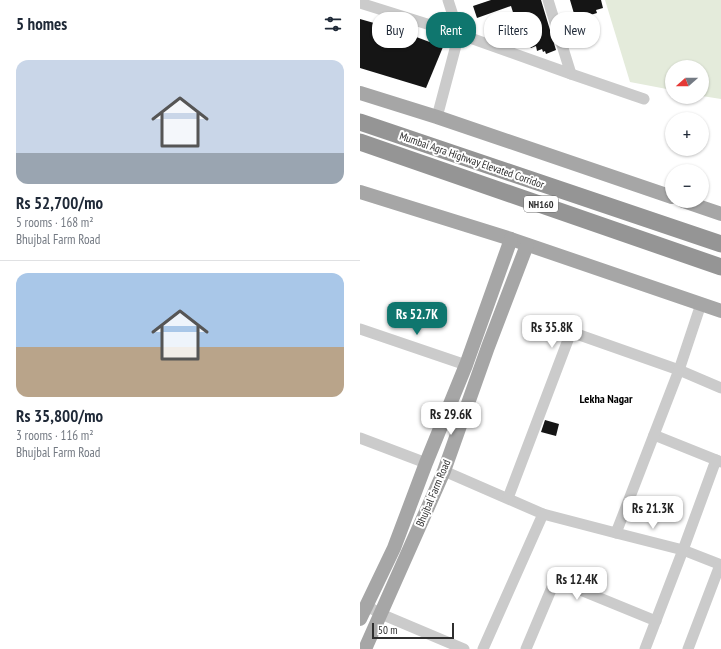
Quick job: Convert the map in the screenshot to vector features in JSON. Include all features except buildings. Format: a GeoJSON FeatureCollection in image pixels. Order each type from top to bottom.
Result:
{"type":"FeatureCollection","features":[{"type":"Feature","properties":{"kind":"highway","name":"Mumbai Agra Highway Elevated Corridor"},"geometry":{"type":"LineString","coordinates":[[360,122],[721,244]]}},
{"type":"Feature","properties":{"kind":"highway","name":"Mumbai Agra Highway Elevated Corridor"},"geometry":{"type":"LineString","coordinates":[[360,142],[721,267]]}},
{"type":"Feature","properties":{"kind":"main road"},"geometry":{"type":"LineString","coordinates":[[360,93],[437,117],[665,195]]}},
{"type":"Feature","properties":{"kind":"main road"},"geometry":{"type":"LineString","coordinates":[[360,192],[511,239],[721,311]]}},
{"type":"Feature","properties":{"kind":"main road"},"geometry":{"type":"LineString","coordinates":[[703,208],[721,214]]}},
{"type":"Feature","properties":{"kind":"main road","name":"Bhujbal Farm Road"},"geometry":{"type":"LineString","coordinates":[[360,620],[394,548],[426,463],[466,365],[511,239]]}},
{"type":"Feature","properties":{"kind":"main road","name":"Bhujbal Farm Road"},"geometry":{"type":"LineString","coordinates":[[365,649],[444,470],[488,347],[527,245]]}},
{"type":"Feature","properties":{"kind":"street"},"geometry":{"type":"LineString","coordinates":[[448,0],[452,12]]}},
{"type":"Feature","properties":{"kind":"street"},"geometry":{"type":"LineString","coordinates":[[548,0],[572,74]]}},
{"type":"Feature","properties":{"kind":"street"},"geometry":{"type":"LineString","coordinates":[[360,4],[426,24]]}},
{"type":"Feature","properties":{"kind":"street"},"geometry":{"type":"LineString","coordinates":[[476,40],[644,99]]}},
{"type":"Feature","properties":{"kind":"street"},"geometry":{"type":"LineString","coordinates":[[437,117],[455,48]]}},
{"type":"Feature","properties":{"kind":"street"},"geometry":{"type":"LineString","coordinates":[[616,533],[679,370],[701,304]]}},
{"type":"Feature","properties":{"kind":"street"},"geometry":{"type":"LineString","coordinates":[[360,329],[466,365]]}},
{"type":"Feature","properties":{"kind":"street"},"geometry":{"type":"LineString","coordinates":[[508,498],[571,332],[679,370],[721,388]]}},
{"type":"Feature","properties":{"kind":"street"},"geometry":{"type":"LineString","coordinates":[[644,649],[718,461],[654,435]]}},
{"type":"Feature","properties":{"kind":"street"},"geometry":{"type":"LineString","coordinates":[[360,438],[426,463]]}},
{"type":"Feature","properties":{"kind":"street"},"geometry":{"type":"LineString","coordinates":[[444,470],[543,514],[683,550],[721,565],[688,649]]}},
{"type":"Feature","properties":{"kind":"street"},"geometry":{"type":"LineString","coordinates":[[483,649],[543,514]]}},
{"type":"Feature","properties":{"kind":"street"},"geometry":{"type":"LineString","coordinates":[[526,649],[553,585],[557,582],[568,585],[656,621]]}},
{"type":"Feature","properties":{"kind":"street"},"geometry":{"type":"LineString","coordinates":[[367,606],[381,614],[464,649]]}},
{"type":"Feature","properties":{"kind":"green space"},"geometry":{"type":"Polygon","coordinates":[[[605,0],[721,0],[721,99],[709,97],[709,60],[665,60],[665,89],[630,82],[605,0]]]}},
{"type":"Feature","properties":{"kind":"district","name":"Lekha Nagar"},"geometry":{"type":"Point","coordinates":[606,399]}}]}
